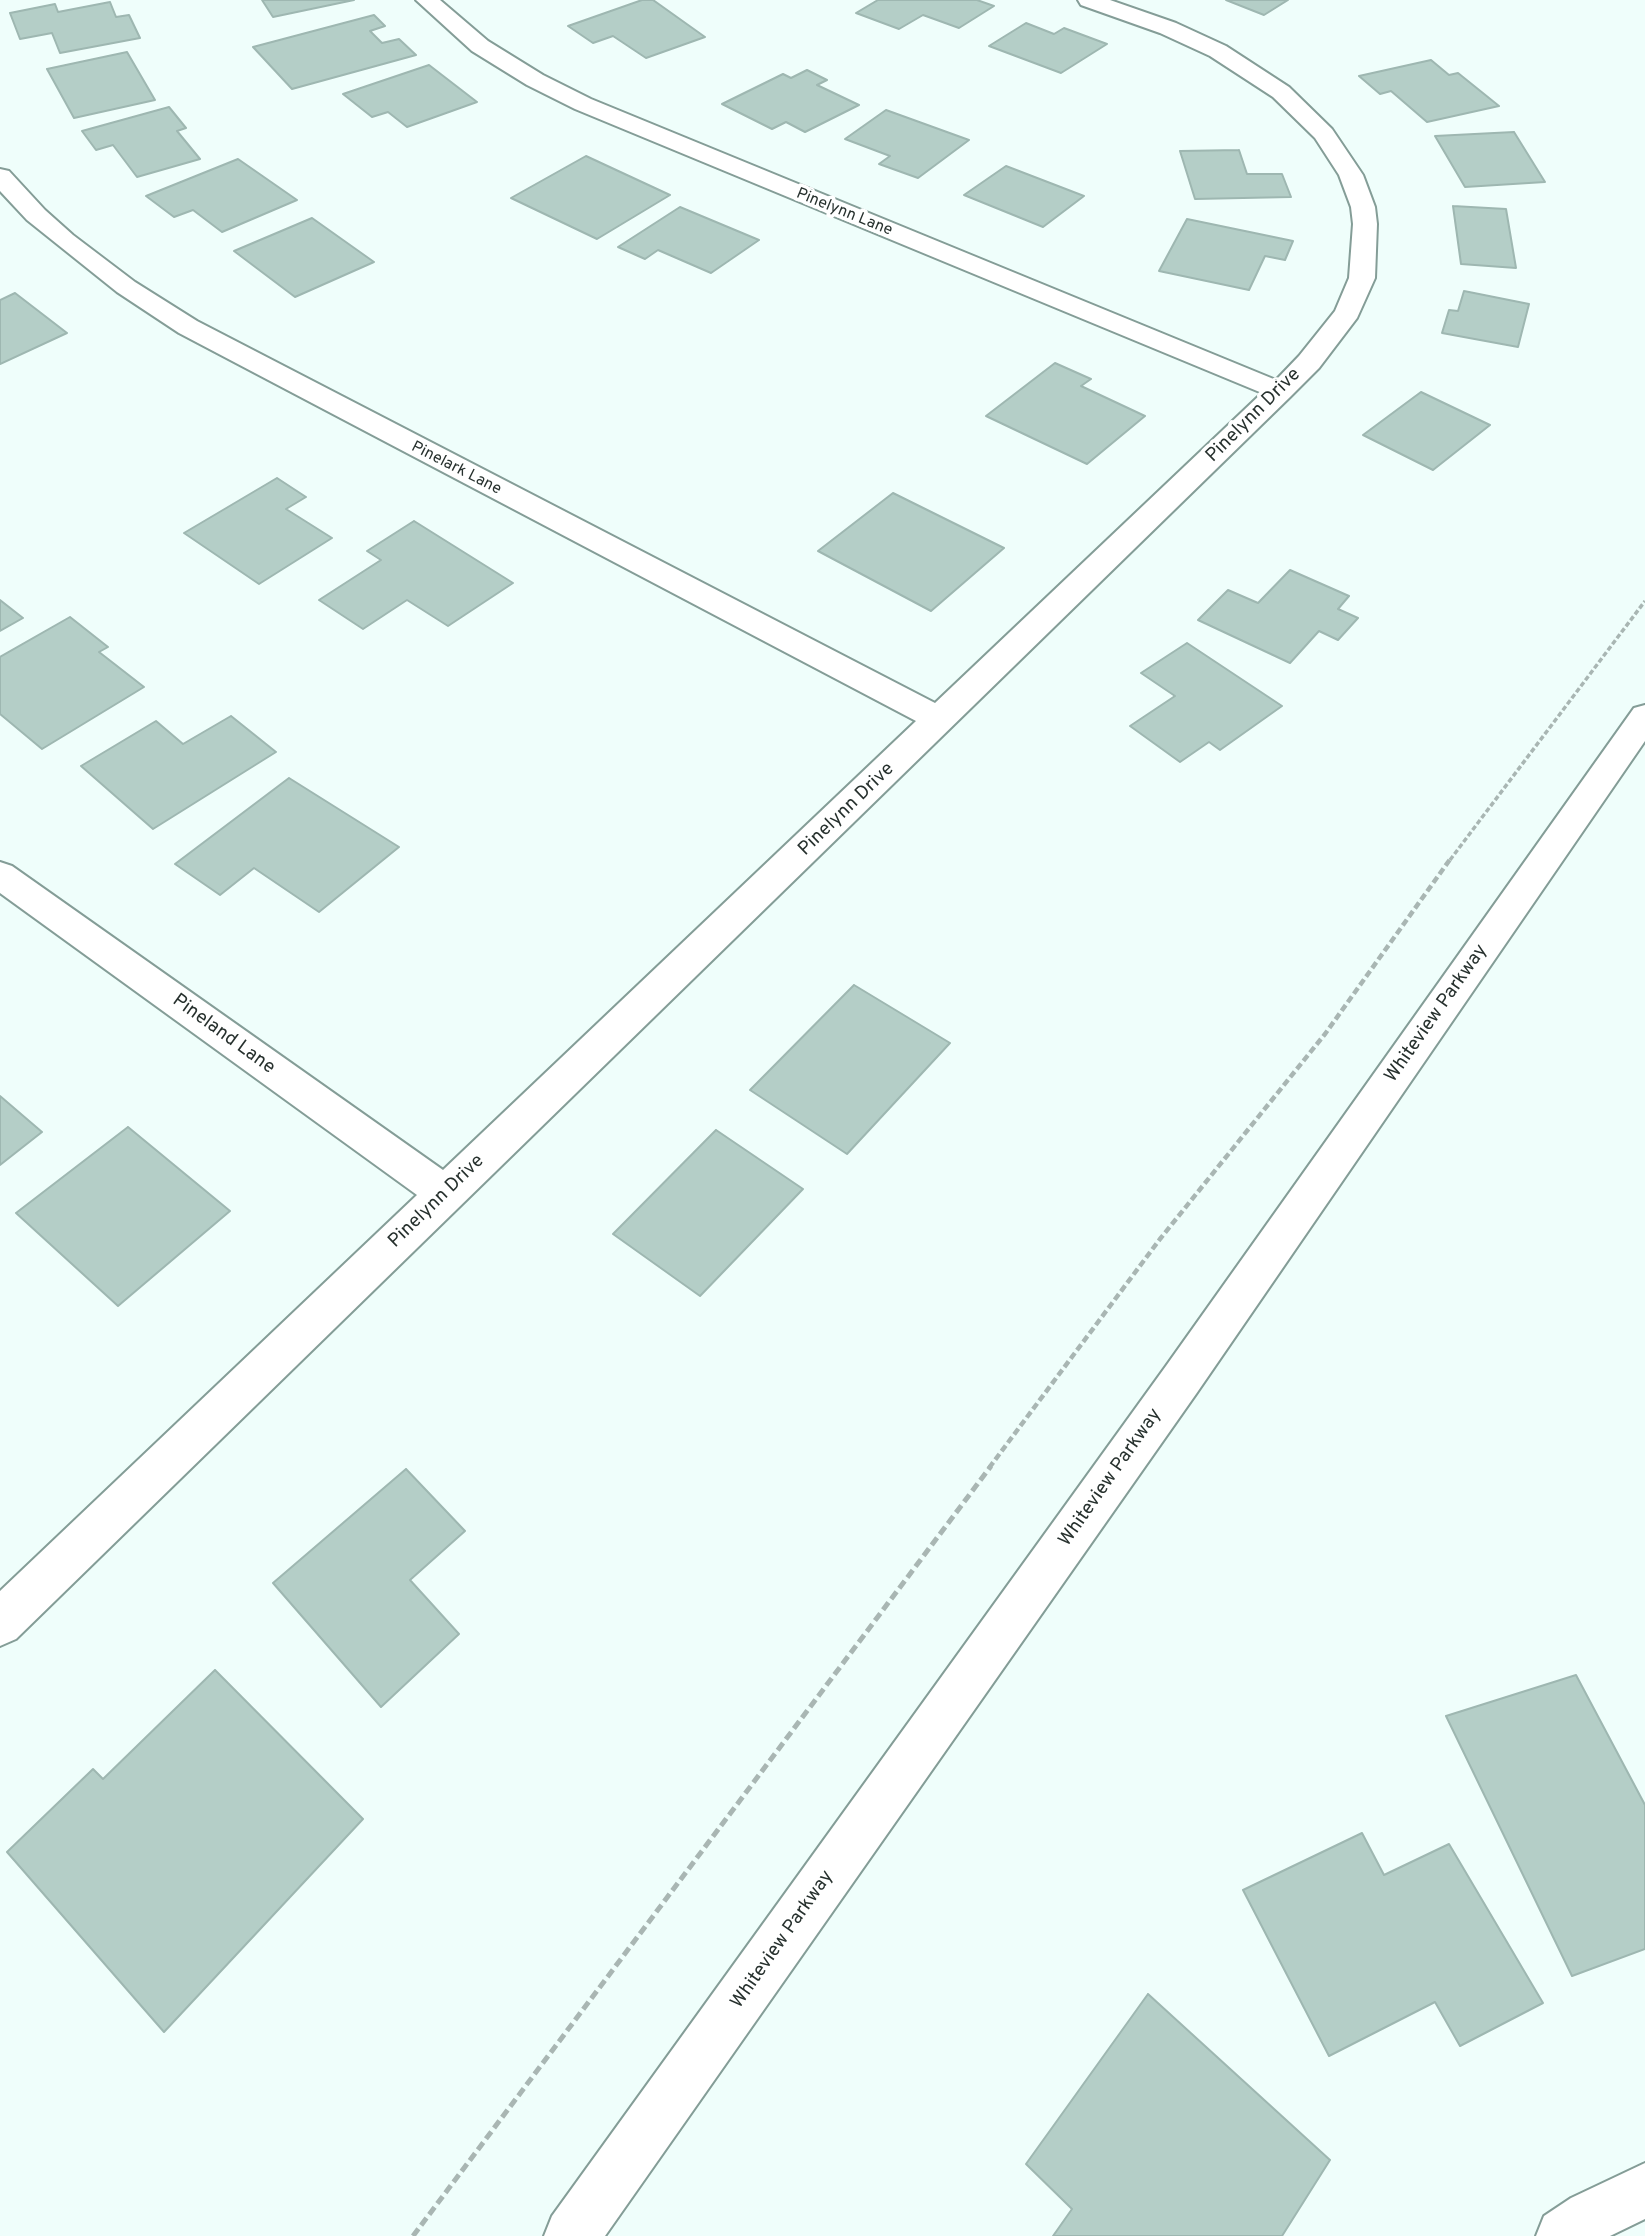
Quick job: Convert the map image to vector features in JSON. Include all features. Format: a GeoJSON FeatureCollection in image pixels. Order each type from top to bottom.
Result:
{"type":"FeatureCollection","features":[{"type":"Feature","properties":{"kind":"street","name":"Pinelynn Lane"},"geometry":{"type":"LineString","coordinates":[[427,0],[480,46],[536,80],[583,104],[1280,391]]}},
{"type":"Feature","properties":{"kind":"street","name":"Pinelynn Drive"},"geometry":{"type":"LineString","coordinates":[[0,1623],[1280,391],[1334,332],[1348,312],[1362,278],[1366,241],[1363,207],[1351,175],[1334,147],[1311,119],[1263,79],[1218,51],[1089,0]]}},
{"type":"Feature","properties":{"kind":"street","name":"Pinelark Lane"},"geometry":{"type":"LineString","coordinates":[[0,176],[36,215],[64,240],[126,287],[188,327],[940,720]]}},
{"type":"Feature","properties":{"kind":"street","name":"Whiteview Parkway"},"geometry":{"type":"LineString","coordinates":[[572,2236],[1181,1380],[1645,716]]}},
{"type":"Feature","properties":{"kind":"street","name":"Pineland Lane"},"geometry":{"type":"LineString","coordinates":[[0,875],[446,1194]]}},
{"type":"Feature","properties":{"kind":"street"},"geometry":{"type":"LineString","coordinates":[[1564,2236],[1590,2217],[1645,2190]]}},
{"type":"Feature","properties":{"kind":"path"},"geometry":{"type":"LineString","coordinates":[[413,2236],[1160,1239],[1325,1034],[1417,904],[1645,601]]}},
{"type":"Feature","properties":{"kind":"building"},"geometry":{"type":"Polygon","coordinates":[[[262,0],[354,0],[273,17],[262,0]]]}},
{"type":"Feature","properties":{"kind":"building"},"geometry":{"type":"Polygon","coordinates":[[[642,0],[653,0],[705,37],[646,58],[613,36],[593,43],[568,26],[642,0]]]}},
{"type":"Feature","properties":{"kind":"building"},"geometry":{"type":"Polygon","coordinates":[[[878,0],[977,0],[994,6],[959,28],[923,15],[899,29],[856,13],[878,0]]]}},
{"type":"Feature","properties":{"kind":"building"},"geometry":{"type":"Polygon","coordinates":[[[1226,0],[1288,0],[1264,15],[1226,0]]]}},
{"type":"Feature","properties":{"kind":"building"},"geometry":{"type":"Polygon","coordinates":[[[110,2],[116,17],[129,15],[140,38],[60,53],[52,33],[20,39],[10,13],[55,4],[58,12],[110,2]]]}},
{"type":"Feature","properties":{"kind":"building"},"geometry":{"type":"Polygon","coordinates":[[[374,15],[385,26],[370,31],[382,43],[399,39],[416,55],[292,89],[253,47],[374,15]]]}},
{"type":"Feature","properties":{"kind":"building"},"geometry":{"type":"Polygon","coordinates":[[[1026,23],[1054,34],[1064,28],[1107,44],[1061,73],[989,46],[1026,23]]]}},
{"type":"Feature","properties":{"kind":"building"},"geometry":{"type":"Polygon","coordinates":[[[127,52],[155,100],[74,118],[47,69],[127,52]]]}},
{"type":"Feature","properties":{"kind":"building"},"geometry":{"type":"Polygon","coordinates":[[[1431,60],[1449,75],[1458,73],[1499,106],[1427,122],[1391,91],[1380,94],[1359,76],[1431,60]]]}},
{"type":"Feature","properties":{"kind":"building"},"geometry":{"type":"Polygon","coordinates":[[[429,65],[477,102],[407,127],[388,112],[372,117],[343,94],[429,65]]]}},
{"type":"Feature","properties":{"kind":"building"},"geometry":{"type":"Polygon","coordinates":[[[807,70],[827,80],[817,85],[859,105],[805,132],[786,122],[772,129],[722,104],[783,74],[791,78],[807,70]]]}},
{"type":"Feature","properties":{"kind":"building"},"geometry":{"type":"Polygon","coordinates":[[[169,107],[186,128],[177,131],[200,159],[137,177],[113,145],[96,150],[82,131],[169,107]]]}},
{"type":"Feature","properties":{"kind":"building"},"geometry":{"type":"Polygon","coordinates":[[[886,110],[969,140],[918,178],[879,164],[890,156],[845,139],[886,110]]]}},
{"type":"Feature","properties":{"kind":"building"},"geometry":{"type":"Polygon","coordinates":[[[1514,132],[1545,182],[1465,187],[1435,136],[1514,132]]]}},
{"type":"Feature","properties":{"kind":"building"},"geometry":{"type":"Polygon","coordinates":[[[1239,150],[1247,174],[1282,174],[1291,197],[1195,199],[1180,151],[1239,150]]]}},
{"type":"Feature","properties":{"kind":"building"},"geometry":{"type":"Polygon","coordinates":[[[586,156],[670,195],[597,239],[511,198],[586,156]]]}},
{"type":"Feature","properties":{"kind":"building"},"geometry":{"type":"Polygon","coordinates":[[[238,159],[297,200],[222,232],[193,210],[174,217],[146,196],[238,159]]]}},
{"type":"Feature","properties":{"kind":"building"},"geometry":{"type":"Polygon","coordinates":[[[1006,166],[1084,196],[1043,227],[964,195],[1006,166]]]}},
{"type":"Feature","properties":{"kind":"building"},"geometry":{"type":"Polygon","coordinates":[[[1453,206],[1506,209],[1516,268],[1461,264],[1453,206]]]}},
{"type":"Feature","properties":{"kind":"building"},"geometry":{"type":"Polygon","coordinates":[[[680,207],[759,240],[711,273],[658,250],[645,259],[618,247],[680,207]]]}},
{"type":"Feature","properties":{"kind":"building"},"geometry":{"type":"Polygon","coordinates":[[[312,218],[374,262],[295,297],[234,251],[312,218]]]}},
{"type":"Feature","properties":{"kind":"building"},"geometry":{"type":"Polygon","coordinates":[[[1187,219],[1293,241],[1285,260],[1265,256],[1249,290],[1159,271],[1187,219]]]}},
{"type":"Feature","properties":{"kind":"building"},"geometry":{"type":"Polygon","coordinates":[[[1464,291],[1529,304],[1518,347],[1442,333],[1449,310],[1458,311],[1464,291]]]}},
{"type":"Feature","properties":{"kind":"building"},"geometry":{"type":"Polygon","coordinates":[[[15,293],[67,333],[0,364],[0,300],[15,293]]]}},
{"type":"Feature","properties":{"kind":"building"},"geometry":{"type":"Polygon","coordinates":[[[1055,363],[1091,379],[1081,386],[1145,416],[1087,464],[986,416],[1055,363]]]}},
{"type":"Feature","properties":{"kind":"building"},"geometry":{"type":"Polygon","coordinates":[[[1421,392],[1490,425],[1433,470],[1363,435],[1421,392]]]}},
{"type":"Feature","properties":{"kind":"building"},"geometry":{"type":"Polygon","coordinates":[[[277,478],[306,497],[286,509],[332,538],[259,584],[184,533],[277,478]]]}},
{"type":"Feature","properties":{"kind":"building"},"geometry":{"type":"Polygon","coordinates":[[[893,493],[1004,548],[931,611],[818,551],[893,493]]]}},
{"type":"Feature","properties":{"kind":"building"},"geometry":{"type":"Polygon","coordinates":[[[414,521],[513,583],[448,626],[407,600],[363,629],[319,600],[381,560],[367,551],[414,521]]]}},
{"type":"Feature","properties":{"kind":"building"},"geometry":{"type":"Polygon","coordinates":[[[1290,570],[1349,596],[1338,609],[1358,618],[1338,640],[1319,631],[1290,663],[1198,620],[1228,590],[1258,603],[1290,570]]]}},
{"type":"Feature","properties":{"kind":"building"},"geometry":{"type":"Polygon","coordinates":[[[0,600],[23,618],[0,631],[0,600]]]}},
{"type":"Feature","properties":{"kind":"building"},"geometry":{"type":"Polygon","coordinates":[[[70,617],[108,647],[99,652],[144,687],[42,749],[0,714],[0,657],[70,617]]]}},
{"type":"Feature","properties":{"kind":"building"},"geometry":{"type":"Polygon","coordinates":[[[1187,643],[1282,706],[1220,750],[1209,742],[1180,762],[1130,726],[1175,696],[1141,673],[1187,643]]]}},
{"type":"Feature","properties":{"kind":"building"},"geometry":{"type":"Polygon","coordinates":[[[231,716],[276,752],[153,829],[81,766],[156,721],[183,744],[231,716]]]}},
{"type":"Feature","properties":{"kind":"building"},"geometry":{"type":"Polygon","coordinates":[[[289,778],[399,847],[319,912],[254,868],[220,895],[175,864],[289,778]]]}},
{"type":"Feature","properties":{"kind":"building"},"geometry":{"type":"Polygon","coordinates":[[[854,985],[950,1043],[847,1154],[750,1090],[854,985]]]}},
{"type":"Feature","properties":{"kind":"building"},"geometry":{"type":"Polygon","coordinates":[[[0,1096],[42,1132],[0,1165],[0,1096]]]}},
{"type":"Feature","properties":{"kind":"building"},"geometry":{"type":"Polygon","coordinates":[[[128,1127],[230,1211],[118,1306],[16,1213],[128,1127]]]}},
{"type":"Feature","properties":{"kind":"building"},"geometry":{"type":"Polygon","coordinates":[[[716,1130],[803,1189],[700,1296],[613,1234],[716,1130]]]}},
{"type":"Feature","properties":{"kind":"building"},"geometry":{"type":"Polygon","coordinates":[[[406,1469],[465,1531],[410,1580],[459,1634],[381,1707],[273,1583],[406,1469]]]}},
{"type":"Feature","properties":{"kind":"building"},"geometry":{"type":"Polygon","coordinates":[[[215,1670],[363,1819],[164,2032],[7,1852],[93,1769],[103,1779],[215,1670]]]}},
{"type":"Feature","properties":{"kind":"building"},"geometry":{"type":"Polygon","coordinates":[[[1576,1675],[1645,1805],[1645,1949],[1572,1976],[1446,1716],[1576,1675]]]}},
{"type":"Feature","properties":{"kind":"building"},"geometry":{"type":"Polygon","coordinates":[[[1362,1833],[1384,1875],[1449,1844],[1543,2003],[1460,2046],[1435,2002],[1329,2056],[1243,1890],[1362,1833]]]}},
{"type":"Feature","properties":{"kind":"building"},"geometry":{"type":"Polygon","coordinates":[[[1148,1994],[1330,2160],[1282,2236],[1053,2236],[1072,2209],[1026,2164],[1148,1994]]]}}]}
